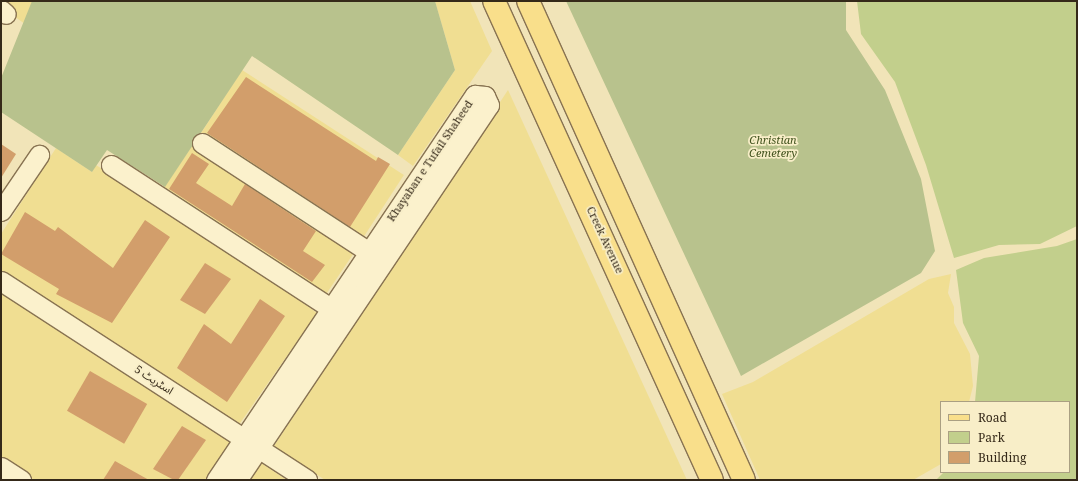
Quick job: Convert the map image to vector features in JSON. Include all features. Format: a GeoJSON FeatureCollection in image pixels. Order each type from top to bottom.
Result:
{"type":"FeatureCollection","features":[{"type":"Feature","properties":{"kind":"main road","name":"Creek Avenue"},"geometry":{"type":"LineString","coordinates":[[494,1],[712,480]]}},
{"type":"Feature","properties":{"kind":"main road"},"geometry":{"type":"LineString","coordinates":[[528,1],[744,480]]}},
{"type":"Feature","properties":{"kind":"street","name":"Khayaban e Tufail Shaheed"},"geometry":{"type":"LineString","coordinates":[[216,480],[251,443],[488,105],[486,96],[475,95],[330,308],[251,443],[237,480]]}},
{"type":"Feature","properties":{"kind":"street"},"geometry":{"type":"LineString","coordinates":[[202,143],[369,252]]}},
{"type":"Feature","properties":{"kind":"street"},"geometry":{"type":"LineString","coordinates":[[1,211],[6,192],[39,155]]}},
{"type":"Feature","properties":{"kind":"street"},"geometry":{"type":"LineString","coordinates":[[111,165],[330,308]]}},
{"type":"Feature","properties":{"kind":"street","name":"اسٹریٹ 5"},"geometry":{"type":"LineString","coordinates":[[1,281],[307,480]]}},
{"type":"Feature","properties":{"kind":"street"},"geometry":{"type":"LineString","coordinates":[[1,467],[21,480]]}},
{"type":"Feature","properties":{"kind":"green space"},"geometry":{"type":"Polygon","coordinates":[[[32,1],[435,1],[455,70],[398,155],[252,56],[165,187],[107,150],[92,172],[1,112],[1,78],[32,1]]]}},
{"type":"Feature","properties":{"kind":"green space","name":"Christian Cemetery"},"geometry":{"type":"Polygon","coordinates":[[[566,1],[846,1],[846,30],[885,90],[921,179],[935,251],[921,273],[741,376],[566,1]]]}},
{"type":"Feature","properties":{"kind":"green space"},"geometry":{"type":"Polygon","coordinates":[[[857,1],[1077,1],[1077,226],[1040,244],[999,245],[954,258],[926,165],[895,82],[861,34],[857,1]]]}},
{"type":"Feature","properties":{"kind":"green space"},"geometry":{"type":"Polygon","coordinates":[[[1077,239],[1077,480],[936,480],[943,473],[1070,473],[1070,401],[975,401],[979,356],[963,323],[956,270],[984,258],[1057,246],[1077,239]]]}},
{"type":"Feature","properties":{"kind":"sand"},"geometry":{"type":"Polygon","coordinates":[[[1,1],[33,1],[25,24],[1,7],[1,1]]]}},
{"type":"Feature","properties":{"kind":"sand"},"geometry":{"type":"Polygon","coordinates":[[[435,1],[470,1],[492,51],[413,166],[398,155],[455,70],[435,1]]]}},
{"type":"Feature","properties":{"kind":"sand"},"geometry":{"type":"Polygon","coordinates":[[[242,70],[404,175],[362,239],[201,134],[242,70]]]}},
{"type":"Feature","properties":{"kind":"sand"},"geometry":{"type":"Polygon","coordinates":[[[508,90],[687,480],[325,480],[274,446],[508,90]]]}},
{"type":"Feature","properties":{"kind":"sand"},"geometry":{"type":"Polygon","coordinates":[[[194,143],[355,251],[325,295],[164,187],[194,143]]]}},
{"type":"Feature","properties":{"kind":"sand"},"geometry":{"type":"Polygon","coordinates":[[[56,148],[92,172],[96,165],[255,268],[317,313],[238,426],[1,271],[1,234],[56,148]]]}},
{"type":"Feature","properties":{"kind":"sand"},"geometry":{"type":"Polygon","coordinates":[[[951,274],[948,293],[954,307],[954,323],[970,354],[973,386],[969,401],[940,401],[940,465],[913,480],[760,480],[722,394],[753,382],[929,279],[951,274]]]}},
{"type":"Feature","properties":{"kind":"sand"},"geometry":{"type":"Polygon","coordinates":[[[1,290],[233,442],[207,480],[34,480],[1,459],[1,290]]]}},
{"type":"Feature","properties":{"kind":"sand"},"geometry":{"type":"Polygon","coordinates":[[[261,463],[287,480],[250,480],[261,463]]]}},
{"type":"Feature","properties":{"kind":"building"},"geometry":{"type":"Polygon","coordinates":[[[246,77],[376,161],[378,157],[390,164],[350,227],[207,133],[246,77]]]}},
{"type":"Feature","properties":{"kind":"building"},"geometry":{"type":"Polygon","coordinates":[[[1,144],[16,154],[1,178],[1,144]]]}},
{"type":"Feature","properties":{"kind":"building"},"geometry":{"type":"Polygon","coordinates":[[[192,153],[209,164],[196,183],[232,206],[245,184],[316,231],[303,251],[325,265],[312,282],[169,189],[192,153]]]}},
{"type":"Feature","properties":{"kind":"building"},"geometry":{"type":"Polygon","coordinates":[[[25,212],[55,231],[58,227],[113,268],[145,220],[170,237],[112,323],[56,294],[59,289],[1,254],[25,212]]]}},
{"type":"Feature","properties":{"kind":"building"},"geometry":{"type":"Polygon","coordinates":[[[205,263],[231,279],[205,314],[180,300],[205,263]]]}},
{"type":"Feature","properties":{"kind":"building"},"geometry":{"type":"Polygon","coordinates":[[[260,299],[285,316],[227,402],[177,368],[204,324],[231,344],[260,299]]]}},
{"type":"Feature","properties":{"kind":"building"},"geometry":{"type":"Polygon","coordinates":[[[90,371],[147,404],[124,444],[67,411],[90,371]]]}},
{"type":"Feature","properties":{"kind":"building"},"geometry":{"type":"Polygon","coordinates":[[[182,426],[206,440],[178,480],[174,480],[153,469],[182,426]]]}},
{"type":"Feature","properties":{"kind":"building"},"geometry":{"type":"Polygon","coordinates":[[[115,461],[149,480],[103,480],[115,461]]]}}]}
